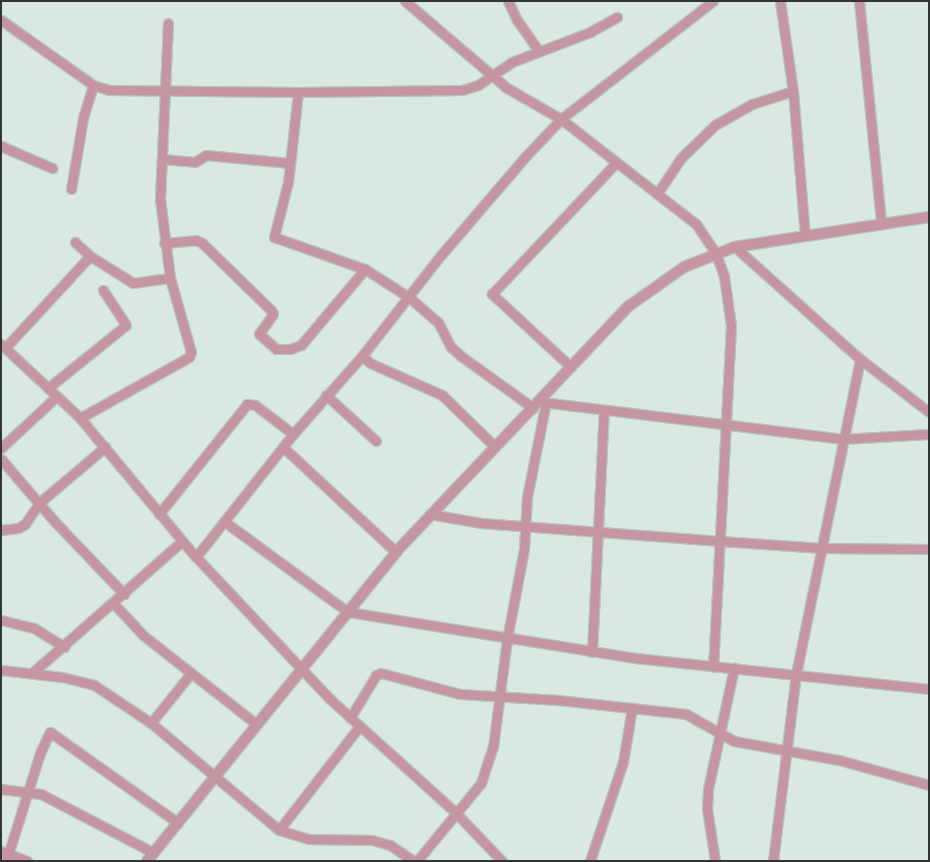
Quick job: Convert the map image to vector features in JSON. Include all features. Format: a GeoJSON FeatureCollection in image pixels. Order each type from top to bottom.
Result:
{"type":"FeatureCollection","features":[{"type":"Feature","properties":{"kind":"street"},"geometry":{"type":"LineString","coordinates":[[405,1],[522,99],[562,119],[704,232],[716,254],[730,305],[728,425],[713,667]]}},
{"type":"Feature","properties":{"kind":"street"},"geometry":{"type":"LineString","coordinates":[[508,1],[517,20],[539,51]]}},
{"type":"Feature","properties":{"kind":"street"},"geometry":{"type":"LineString","coordinates":[[196,557],[284,448],[293,434],[362,356],[473,217],[562,119],[713,1]]}},
{"type":"Feature","properties":{"kind":"street"},"geometry":{"type":"LineString","coordinates":[[780,1],[793,91],[805,236]]}},
{"type":"Feature","properties":{"kind":"street"},"geometry":{"type":"LineString","coordinates":[[859,1],[881,223]]}},
{"type":"Feature","properties":{"kind":"street"},"geometry":{"type":"LineString","coordinates":[[1,20],[93,85],[130,92],[165,90],[298,92],[462,90],[478,86],[494,74],[539,51],[590,32],[617,18]]}},
{"type":"Feature","properties":{"kind":"street"},"geometry":{"type":"LineString","coordinates":[[80,418],[189,357],[191,347],[170,278],[164,243],[160,199],[168,23]]}},
{"type":"Feature","properties":{"kind":"street"},"geometry":{"type":"LineString","coordinates":[[71,189],[83,118],[93,85]]}},
{"type":"Feature","properties":{"kind":"street"},"geometry":{"type":"LineString","coordinates":[[657,194],[681,158],[715,125],[752,104],[793,91]]}},
{"type":"Feature","properties":{"kind":"street"},"geometry":{"type":"LineString","coordinates":[[298,92],[290,163],[274,237],[365,269],[410,298],[438,322],[451,347],[461,356],[539,404],[842,439],[929,434]]}},
{"type":"Feature","properties":{"kind":"street"},"geometry":{"type":"LineString","coordinates":[[1,146],[52,168]]}},
{"type":"Feature","properties":{"kind":"street"},"geometry":{"type":"LineString","coordinates":[[162,158],[195,162],[206,155],[290,163]]}},
{"type":"Feature","properties":{"kind":"street"},"geometry":{"type":"LineString","coordinates":[[571,367],[492,294],[616,163]]}},
{"type":"Feature","properties":{"kind":"street"},"geometry":{"type":"LineString","coordinates":[[1,789],[28,790],[55,801],[150,857],[255,723],[396,552],[494,446],[539,404],[629,306],[657,283],[684,266],[735,247],[929,217]]}},
{"type":"Feature","properties":{"kind":"street"},"geometry":{"type":"LineString","coordinates":[[164,243],[196,240],[202,243],[271,310],[273,314],[258,334],[276,349],[290,349],[301,345],[365,269]]}},
{"type":"Feature","properties":{"kind":"street"},"geometry":{"type":"LineString","coordinates":[[75,242],[90,256],[133,283],[170,278]]}},
{"type":"Feature","properties":{"kind":"street"},"geometry":{"type":"LineString","coordinates":[[735,247],[860,359],[929,412]]}},
{"type":"Feature","properties":{"kind":"street"},"geometry":{"type":"LineString","coordinates":[[90,256],[3,346],[80,418],[196,557],[301,668],[350,718],[455,812],[503,861]]}},
{"type":"Feature","properties":{"kind":"street"},"geometry":{"type":"LineString","coordinates":[[48,388],[126,325],[103,290]]}},
{"type":"Feature","properties":{"kind":"street"},"geometry":{"type":"LineString","coordinates":[[362,356],[370,364],[442,395],[494,446]]}},
{"type":"Feature","properties":{"kind":"street"},"geometry":{"type":"LineString","coordinates":[[773,861],[796,674],[842,439],[860,359]]}},
{"type":"Feature","properties":{"kind":"street"},"geometry":{"type":"LineString","coordinates":[[326,395],[376,441]]}},
{"type":"Feature","properties":{"kind":"street"},"geometry":{"type":"LineString","coordinates":[[1,448],[57,396]]}},
{"type":"Feature","properties":{"kind":"street"},"geometry":{"type":"LineString","coordinates":[[160,514],[247,404],[255,405],[293,434]]}},
{"type":"Feature","properties":{"kind":"street"},"geometry":{"type":"LineString","coordinates":[[1,670],[32,672],[94,685],[151,723],[279,830],[309,839],[372,840],[390,846],[416,861],[455,812],[473,794],[487,769],[494,747],[507,639],[518,591],[539,404]]}},
{"type":"Feature","properties":{"kind":"street"},"geometry":{"type":"LineString","coordinates":[[592,652],[604,410]]}},
{"type":"Feature","properties":{"kind":"street"},"geometry":{"type":"LineString","coordinates":[[1,530],[18,528],[25,524],[39,503],[105,447]]}},
{"type":"Feature","properties":{"kind":"street"},"geometry":{"type":"LineString","coordinates":[[284,448],[396,552]]}},
{"type":"Feature","properties":{"kind":"street"},"geometry":{"type":"LineString","coordinates":[[1,459],[39,503],[124,594]]}},
{"type":"Feature","properties":{"kind":"street"},"geometry":{"type":"LineString","coordinates":[[430,514],[456,520],[720,541],[822,548],[929,549]]}},
{"type":"Feature","properties":{"kind":"street"},"geometry":{"type":"LineString","coordinates":[[225,522],[348,612],[592,652],[713,667],[929,689]]}},
{"type":"Feature","properties":{"kind":"street"},"geometry":{"type":"LineString","coordinates":[[32,672],[64,647],[182,541]]}},
{"type":"Feature","properties":{"kind":"street"},"geometry":{"type":"LineString","coordinates":[[113,603],[144,636],[255,723]]}},
{"type":"Feature","properties":{"kind":"street"},"geometry":{"type":"LineString","coordinates":[[1,620],[34,628],[64,647]]}},
{"type":"Feature","properties":{"kind":"street"},"geometry":{"type":"LineString","coordinates":[[714,861],[707,809],[719,732],[734,668]]}},
{"type":"Feature","properties":{"kind":"street"},"geometry":{"type":"LineString","coordinates":[[151,723],[192,673]]}},
{"type":"Feature","properties":{"kind":"street"},"geometry":{"type":"LineString","coordinates":[[350,718],[378,673],[460,694],[500,698],[558,700],[686,714],[734,741],[786,753],[839,760],[929,785]]}},
{"type":"Feature","properties":{"kind":"street"},"geometry":{"type":"LineString","coordinates":[[590,861],[622,762],[632,708]]}},
{"type":"Feature","properties":{"kind":"street"},"geometry":{"type":"LineString","coordinates":[[279,830],[360,727]]}},
{"type":"Feature","properties":{"kind":"street"},"geometry":{"type":"LineString","coordinates":[[27,861],[6,855],[47,733],[50,732],[178,823]]}}]}
